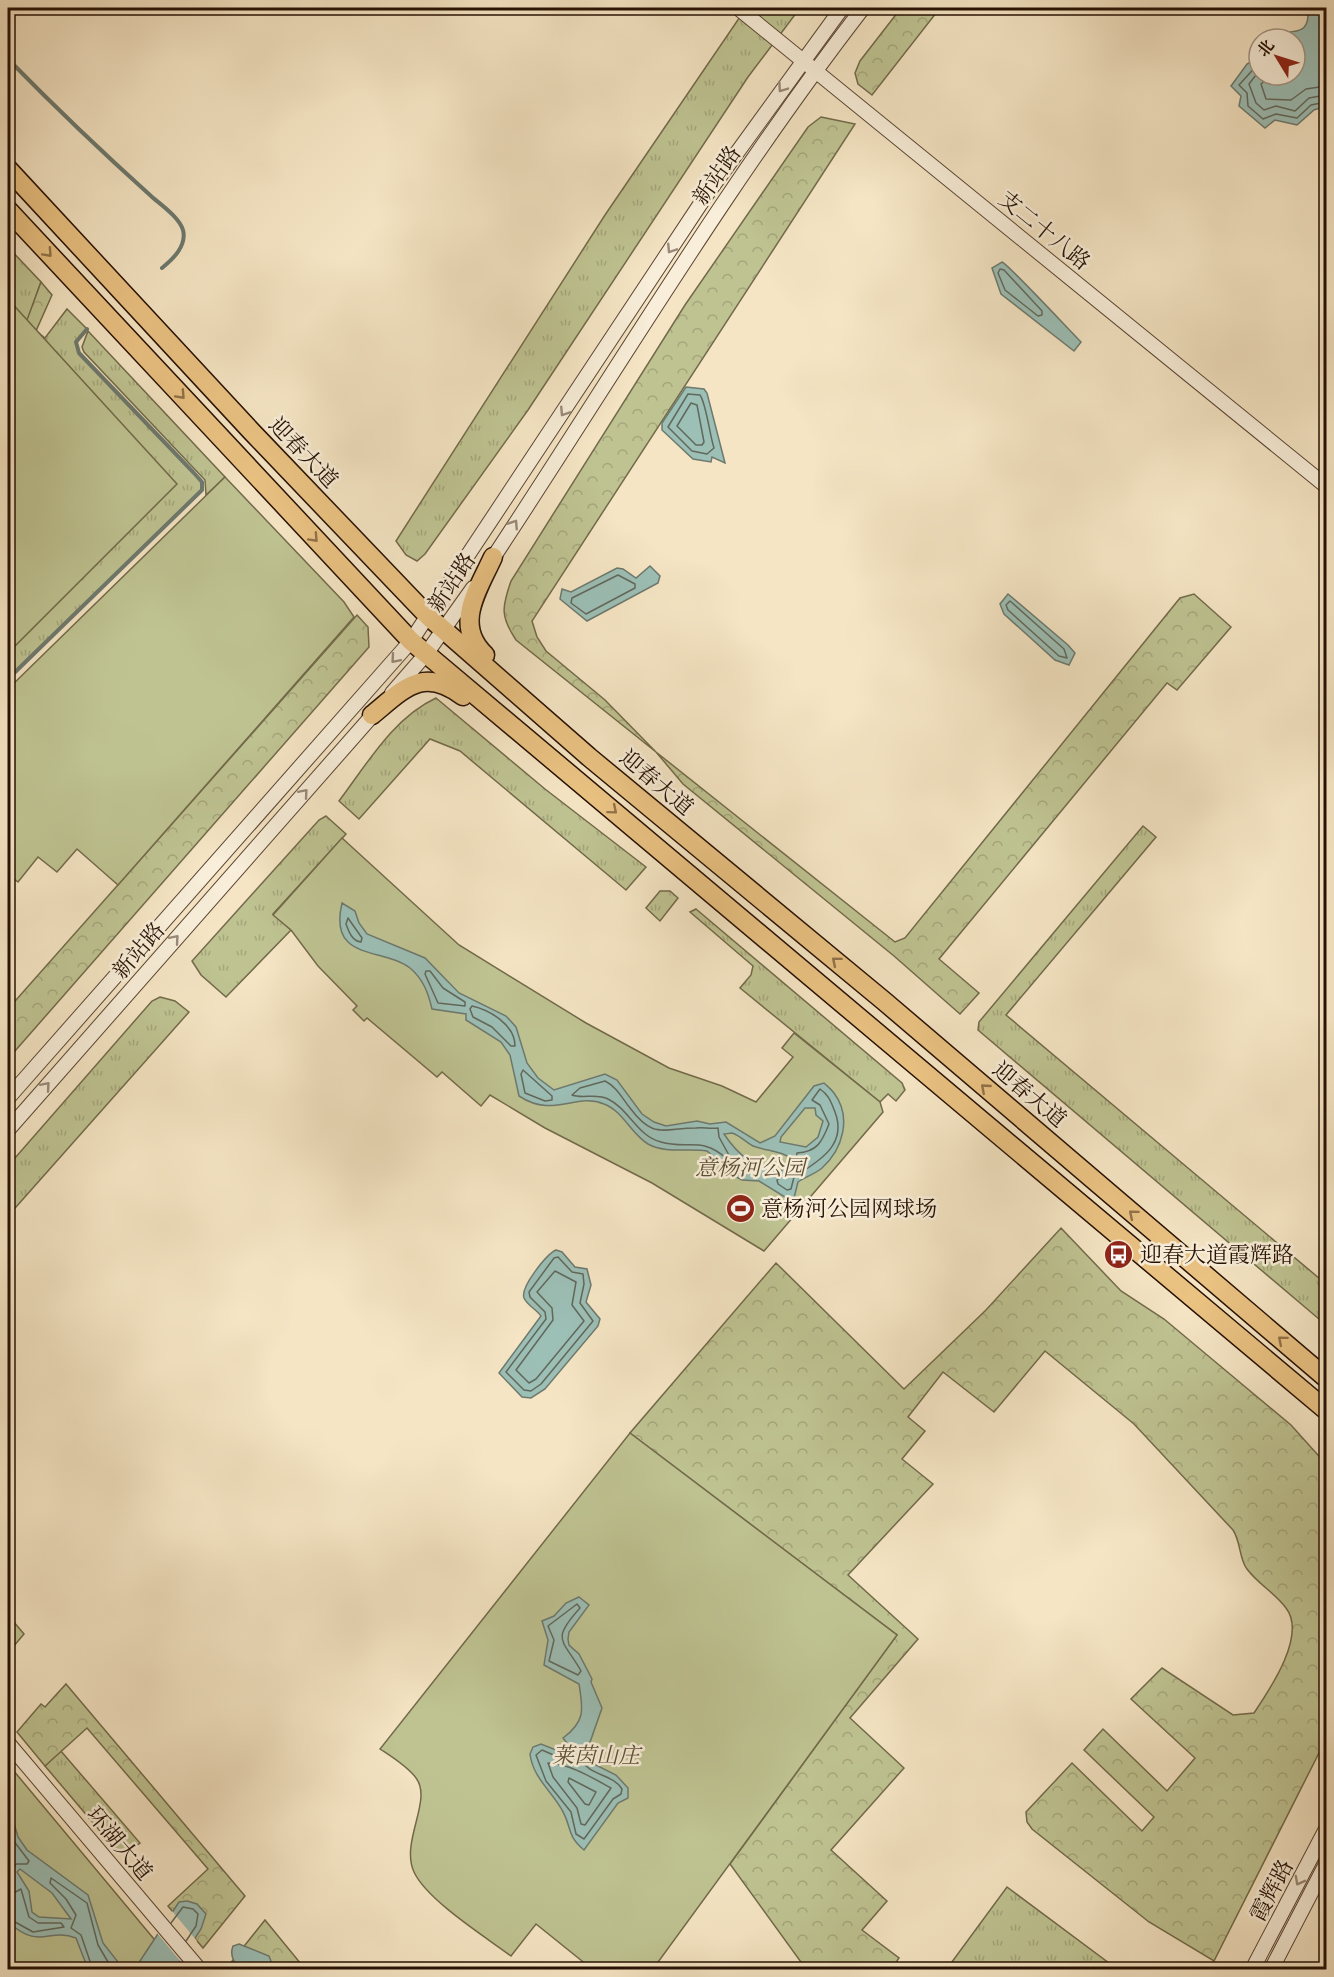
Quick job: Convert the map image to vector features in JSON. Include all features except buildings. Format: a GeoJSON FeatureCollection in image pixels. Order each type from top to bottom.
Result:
{"type":"FeatureCollection","features":[{"type":"Feature","properties":{"kind":"main road","name":"迎春大道"},"geometry":{"type":"LineString","coordinates":[[8,170],[252,432],[429,617],[589,757],[884,1001],[1326,1378]]}},
{"type":"Feature","properties":{"kind":"main road"},"geometry":{"type":"LineString","coordinates":[[8,210],[426,654],[1326,1410]]}},
{"type":"Feature","properties":{"kind":"main road"},"geometry":{"type":"LineString","coordinates":[[493,557],[473,601],[468,621],[469,633],[477,648],[589,757]]}},
{"type":"Feature","properties":{"kind":"main road"},"geometry":{"type":"LineString","coordinates":[[372,715],[408,685],[421,681],[449,686],[588,788]]}},
{"type":"Feature","properties":{"kind":"main road"},"geometry":{"type":"LineString","coordinates":[[498,714],[515,693]]}},
{"type":"Feature","properties":{"kind":"street","name":"支二十八路"},"geometry":{"type":"LineString","coordinates":[[738,8],[1326,486]]}},
{"type":"Feature","properties":{"kind":"street","name":"新站路"},"geometry":{"type":"LineString","coordinates":[[8,1098],[429,617],[707,194],[842,8]]}},
{"type":"Feature","properties":{"kind":"street","name":"新站路"},"geometry":{"type":"LineString","coordinates":[[8,1130],[426,654],[493,557],[700,234],[815,70],[863,8]]}},
{"type":"Feature","properties":{"kind":"street","name":"环湖大道"},"geometry":{"type":"LineString","coordinates":[[8,1743],[196,1965]]}},
{"type":"Feature","properties":{"kind":"street","name":"霞辉路"},"geometry":{"type":"LineString","coordinates":[[1252,1970],[1326,1829]]}},
{"type":"Feature","properties":{"kind":"street","name":"霞辉路"},"geometry":{"type":"LineString","coordinates":[[1271,1970],[1326,1864]]}},
{"type":"Feature","properties":{"kind":"green space"},"geometry":{"type":"Polygon","coordinates":[[[746,8],[800,8],[748,77],[528,410],[425,554],[417,561],[406,555],[396,541],[605,215],[746,8]]]}},
{"type":"Feature","properties":{"kind":"green space"},"geometry":{"type":"Polygon","coordinates":[[[901,8],[940,8],[872,95],[858,84],[855,73],[860,61],[901,8]]]}},
{"type":"Feature","properties":{"kind":"green space"},"geometry":{"type":"Polygon","coordinates":[[[821,117],[855,124],[532,621],[537,637],[546,651],[605,700],[656,752],[516,640],[505,618],[504,605],[508,590],[511,581],[685,305],[808,127],[821,117]]]}},
{"type":"Feature","properties":{"kind":"green space"},"geometry":{"type":"Polygon","coordinates":[[[8,247],[41,282],[8,390],[8,247]]]}},
{"type":"Feature","properties":{"kind":"green space"},"geometry":{"type":"Polygon","coordinates":[[[41,282],[52,295],[36,331],[36,350],[22,351],[27,320],[41,282]]]}},
{"type":"Feature","properties":{"kind":"green space"},"geometry":{"type":"Polygon","coordinates":[[[8,299],[177,484],[12,649],[8,650],[8,299]]]}},
{"type":"Feature","properties":{"kind":"green space"},"geometry":{"type":"Polygon","coordinates":[[[67,309],[87,329],[76,342],[79,353],[194,473],[202,482],[202,490],[8,679],[8,425],[36,350],[36,331],[45,338],[67,309]]]}},
{"type":"Feature","properties":{"kind":"green space"},"geometry":{"type":"Polygon","coordinates":[[[88,331],[225,477],[206,495],[205,480],[84,352],[82,347],[88,331]]]}},
{"type":"Feature","properties":{"kind":"green space"},"geometry":{"type":"Polygon","coordinates":[[[225,477],[344,602],[354,617],[118,885],[77,849],[57,872],[38,857],[18,882],[8,874],[8,689],[225,477]]]}},
{"type":"Feature","properties":{"kind":"green space"},"geometry":{"type":"Polygon","coordinates":[[[1194,594],[1231,627],[1177,690],[1167,683],[939,959],[979,993],[960,1014],[894,956],[683,784],[656,752],[895,942],[905,938],[1180,598],[1194,594]]]}},
{"type":"Feature","properties":{"kind":"green space"},"geometry":{"type":"Polygon","coordinates":[[[357,615],[368,627],[369,647],[8,1059],[8,1009],[357,615]]]}},
{"type":"Feature","properties":{"kind":"green space"},"geometry":{"type":"Polygon","coordinates":[[[436,698],[545,789],[646,867],[626,890],[460,751],[430,739],[359,819],[339,801],[394,730],[407,717],[436,698]]]}},
{"type":"Feature","properties":{"kind":"green space"},"geometry":{"type":"Polygon","coordinates":[[[326,816],[346,834],[273,914],[291,930],[226,997],[201,975],[192,961],[319,820],[326,816]]]}},
{"type":"Feature","properties":{"kind":"green space"},"geometry":{"type":"Polygon","coordinates":[[[1143,826],[1156,837],[1006,1015],[1326,1284],[1326,1325],[978,1030],[979,1022],[1143,826]]]}},
{"type":"Feature","properties":{"kind":"green space","name":"意杨河公园"},"geometry":{"type":"Polygon","coordinates":[[[342,838],[459,945],[586,1023],[669,1068],[722,1086],[756,1102],[793,1057],[782,1048],[794,1033],[880,1102],[883,1112],[764,1251],[652,1183],[545,1128],[490,1095],[481,1106],[442,1072],[437,1077],[367,1018],[364,1021],[353,1010],[357,1006],[318,966],[291,930],[273,915],[342,838]]]}},
{"type":"Feature","properties":{"kind":"green space"},"geometry":{"type":"Polygon","coordinates":[[[660,891],[670,891],[678,898],[660,921],[646,908],[660,891]]]}},
{"type":"Feature","properties":{"kind":"green space"},"geometry":{"type":"Polygon","coordinates":[[[696,909],[902,1083],[905,1090],[896,1101],[888,1094],[880,1102],[740,988],[751,975],[753,966],[690,912],[696,909]]]}},
{"type":"Feature","properties":{"kind":"green space"},"geometry":{"type":"Polygon","coordinates":[[[160,997],[175,1001],[189,1012],[8,1216],[8,1166],[152,1001],[160,997]]]}},
{"type":"Feature","properties":{"kind":"green space"},"geometry":{"type":"Polygon","coordinates":[[[1061,1228],[1121,1291],[1164,1319],[1291,1425],[1326,1464],[1326,1739],[1214,1961],[1149,1922],[1032,1829],[1027,1822],[1026,1812],[1072,1763],[1142,1831],[1154,1817],[1084,1750],[1103,1729],[1167,1791],[1195,1758],[1131,1699],[1162,1668],[1233,1715],[1254,1713],[1284,1662],[1292,1632],[1291,1619],[1282,1603],[1247,1569],[1233,1530],[1134,1424],[1045,1351],[994,1412],[943,1372],[908,1417],[925,1431],[902,1459],[933,1484],[848,1575],[918,1639],[850,1718],[904,1768],[831,1850],[887,1901],[862,1930],[899,1958],[891,1970],[806,1969],[730,1864],[897,1635],[630,1433],[776,1263],[904,1389],[986,1310],[1061,1228]]]}},
{"type":"Feature","properties":{"kind":"green space","name":"莱茵山庄"},"geometry":{"type":"Polygon","coordinates":[[[630,1433],[897,1635],[653,1969],[592,1969],[536,1924],[511,1956],[457,1917],[431,1894],[414,1872],[411,1860],[413,1835],[421,1798],[420,1787],[416,1778],[408,1770],[380,1749],[630,1433]]]}},
{"type":"Feature","properties":{"kind":"green space"},"geometry":{"type":"Polygon","coordinates":[[[8,1615],[24,1634],[8,1653],[8,1615]]]}},
{"type":"Feature","properties":{"kind":"green space"},"geometry":{"type":"Polygon","coordinates":[[[66,1684],[245,1896],[203,1948],[168,1906],[208,1869],[87,1728],[45,1766],[17,1732],[41,1704],[45,1707],[66,1684]]]}},
{"type":"Feature","properties":{"kind":"green space"},"geometry":{"type":"Polygon","coordinates":[[[60,1750],[140,1843],[125,1854],[117,1851],[45,1766],[60,1750]]]}},
{"type":"Feature","properties":{"kind":"green space"},"geometry":{"type":"Polygon","coordinates":[[[8,1764],[179,1969],[8,1969],[8,1764]]]}},
{"type":"Feature","properties":{"kind":"green space"},"geometry":{"type":"Polygon","coordinates":[[[1007,1887],[1117,1969],[946,1970],[1007,1887]]]}},
{"type":"Feature","properties":{"kind":"green space"},"geometry":{"type":"Polygon","coordinates":[[[265,1920],[301,1964],[307,1969],[225,1970],[265,1920]]]}},
{"type":"Feature","properties":{"kind":"water"},"geometry":{"type":"Polygon","coordinates":[[[1300,8],[1326,8],[1326,106],[1314,110],[1297,125],[1275,120],[1265,128],[1239,106],[1241,96],[1231,86],[1247,64],[1247,87],[1307,87],[1307,27],[1305,27],[1308,16],[1300,8]]]}},
{"type":"Feature","properties":{"kind":"water"},"geometry":{"type":"Polygon","coordinates":[[[1002,262],[1081,342],[1074,351],[1001,294],[992,268],[1002,262]]]}},
{"type":"Feature","properties":{"kind":"water"},"geometry":{"type":"Polygon","coordinates":[[[686,387],[704,389],[707,393],[725,463],[712,457],[711,462],[693,459],[662,430],[662,423],[686,387]]]}},
{"type":"Feature","properties":{"kind":"water"},"geometry":{"type":"Polygon","coordinates":[[[650,566],[660,576],[658,583],[587,621],[560,599],[562,589],[571,592],[617,568],[623,569],[636,578],[650,566]]]}},
{"type":"Feature","properties":{"kind":"water"},"geometry":{"type":"Polygon","coordinates":[[[1008,594],[1075,653],[1069,665],[1055,660],[1004,614],[1000,604],[1008,594]]]}},
{"type":"Feature","properties":{"kind":"water"},"geometry":{"type":"Polygon","coordinates":[[[342,903],[355,911],[359,923],[367,934],[425,958],[459,993],[506,1016],[516,1027],[527,1063],[538,1078],[554,1090],[605,1074],[617,1080],[642,1114],[654,1122],[666,1126],[697,1121],[710,1124],[726,1122],[760,1143],[775,1136],[814,1086],[824,1083],[840,1102],[843,1112],[843,1132],[840,1142],[822,1168],[798,1182],[793,1202],[759,1181],[742,1180],[734,1176],[707,1151],[670,1150],[648,1144],[611,1107],[604,1104],[583,1101],[543,1105],[532,1102],[519,1096],[510,1055],[501,1042],[466,1020],[466,1014],[432,1009],[424,986],[415,972],[399,962],[361,950],[350,944],[343,935],[340,922],[342,903]],[[805,1108],[781,1137],[780,1142],[806,1147],[818,1137],[823,1121],[816,1115],[815,1108],[805,1108]],[[732,1133],[724,1134],[735,1149],[753,1163],[778,1173],[791,1163],[791,1158],[786,1155],[753,1146],[732,1133]]]}},
{"type":"Feature","properties":{"kind":"water"},"geometry":{"type":"Polygon","coordinates":[[[556,1250],[562,1252],[575,1267],[587,1269],[591,1285],[586,1302],[600,1319],[598,1326],[545,1389],[531,1398],[522,1397],[499,1373],[541,1316],[525,1300],[524,1293],[535,1271],[556,1250]]]}},
{"type":"Feature","properties":{"kind":"water"},"geometry":{"type":"Polygon","coordinates":[[[579,1597],[589,1605],[569,1632],[569,1645],[579,1654],[592,1679],[591,1682],[602,1708],[588,1748],[588,1761],[616,1775],[628,1788],[628,1798],[618,1803],[584,1850],[574,1840],[562,1810],[535,1770],[530,1754],[533,1747],[541,1744],[566,1754],[574,1752],[563,1738],[576,1726],[581,1714],[579,1684],[544,1665],[548,1640],[542,1621],[554,1616],[566,1603],[579,1597]]]}},
{"type":"Feature","properties":{"kind":"water"},"geometry":{"type":"Polygon","coordinates":[[[8,1803],[18,1837],[27,1850],[88,1895],[103,1943],[118,1962],[116,1966],[107,1969],[88,1969],[76,1938],[66,1935],[36,1937],[19,1931],[8,1922],[8,1890],[11,1889],[8,1879],[8,1803]],[[20,1869],[17,1872],[29,1891],[32,1912],[39,1917],[71,1919],[52,1893],[20,1869]]]}},
{"type":"Feature","properties":{"kind":"water"},"geometry":{"type":"Polygon","coordinates":[[[187,1901],[197,1904],[206,1914],[201,1929],[177,1966],[174,1969],[134,1970],[179,1902],[187,1901]]]}},
{"type":"Feature","properties":{"kind":"water"},"geometry":{"type":"Polygon","coordinates":[[[239,1944],[269,1956],[274,1969],[241,1969],[232,1956],[233,1946],[239,1944]]]}},
{"type":"Feature","properties":{"kind":"pier"},"geometry":{"type":"Polygon","coordinates":[[[172,1911],[197,1941],[182,1963],[156,1932],[172,1911]]]}},
{"type":"Feature","properties":{"kind":"waterway"},"geometry":{"type":"LineString","coordinates":[[8,59],[78,129],[178,220],[183,230],[183,241],[175,256],[162,268]]}},
{"type":"Feature","properties":{"kind":"waterway"},"geometry":{"type":"LineString","coordinates":[[8,679],[202,490],[202,482],[194,473],[79,353],[76,342],[87,329]]}},
{"type":"Feature","properties":{"kind":"place","name":"意杨河公园网球场"},"geometry":{"type":"Point","coordinates":[740,1208]}},
{"type":"Feature","properties":{"kind":"place","name":"迎春大道霞辉路"},"geometry":{"type":"Point","coordinates":[1119,1254]}}]}
